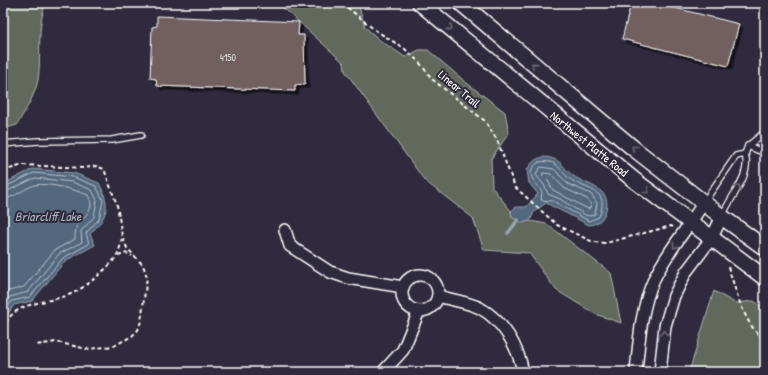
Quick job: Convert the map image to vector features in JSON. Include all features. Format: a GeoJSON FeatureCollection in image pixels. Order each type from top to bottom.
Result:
{"type":"FeatureCollection","features":[{"type":"Feature","properties":{"kind":"main road","name":"Northwest Platte Road"},"geometry":{"type":"LineString","coordinates":[[420,3],[597,150],[690,224],[765,278]]}},
{"type":"Feature","properties":{"kind":"main road","name":"Northwest Platte Road"},"geometry":{"type":"LineString","coordinates":[[461,3],[633,148],[722,217],[765,248]]}},
{"type":"Feature","properties":{"kind":"street"},"geometry":{"type":"LineString","coordinates":[[636,372],[640,335],[646,302],[655,279],[704,202]]}},
{"type":"Feature","properties":{"kind":"street"},"geometry":{"type":"LineString","coordinates":[[660,372],[665,326],[674,296],[686,272],[711,239],[722,217]]}},
{"type":"Feature","properties":{"kind":"street"},"geometry":{"type":"LineString","coordinates":[[285,230],[290,246],[330,272],[348,278],[403,288]]}},
{"type":"Feature","properties":{"kind":"street"},"geometry":{"type":"LineString","coordinates":[[421,274],[427,276],[436,284],[438,296],[433,306],[419,311],[413,310],[405,303],[403,298],[403,288],[410,278],[421,274]]}},
{"type":"Feature","properties":{"kind":"street"},"geometry":{"type":"LineString","coordinates":[[438,296],[478,307],[491,316],[504,328],[514,344],[520,358],[523,372]]}},
{"type":"Feature","properties":{"kind":"street"},"geometry":{"type":"LineString","coordinates":[[383,372],[403,350],[419,311]]}},
{"type":"Feature","properties":{"kind":"lane"},"geometry":{"type":"LineString","coordinates":[[722,217],[727,205],[746,172],[747,161],[745,154],[748,146],[765,132]]}},
{"type":"Feature","properties":{"kind":"lane"},"geometry":{"type":"LineString","coordinates":[[3,144],[38,141],[112,140],[141,135]]}},
{"type":"Feature","properties":{"kind":"lane"},"geometry":{"type":"LineString","coordinates":[[748,146],[765,153]]}},
{"type":"Feature","properties":{"kind":"lane"},"geometry":{"type":"LineString","coordinates":[[704,202],[736,156],[745,154]]}},
{"type":"Feature","properties":{"kind":"path","name":"Linear Trail"},"geometry":{"type":"LineString","coordinates":[[342,3],[375,30],[405,49],[419,62],[433,80],[485,121],[497,140],[515,187],[539,210]]}},
{"type":"Feature","properties":{"kind":"path"},"geometry":{"type":"LineString","coordinates":[[3,171],[23,165],[101,167],[106,171],[117,205],[122,236],[134,256],[143,265],[148,277],[141,321],[138,330],[132,336],[114,346],[87,349],[56,342],[36,345]]}},
{"type":"Feature","properties":{"kind":"path"},"geometry":{"type":"LineString","coordinates":[[3,329],[11,315],[20,308],[72,294],[106,269],[117,256],[122,236]]}},
{"type":"Feature","properties":{"kind":"path"},"geometry":{"type":"LineString","coordinates":[[117,256],[127,253],[134,256]]}},
{"type":"Feature","properties":{"kind":"green space"},"geometry":{"type":"Polygon","coordinates":[[[3,3],[46,3],[40,31],[37,86],[17,125],[3,129],[3,3]]]}},
{"type":"Feature","properties":{"kind":"green space"},"geometry":{"type":"Polygon","coordinates":[[[278,3],[358,3],[365,27],[381,41],[405,57],[419,50],[428,50],[468,84],[505,112],[509,133],[491,159],[492,187],[511,211],[512,217],[522,223],[530,221],[547,224],[611,273],[621,323],[595,314],[556,290],[529,253],[484,250],[473,218],[425,181],[345,71],[344,63],[278,3]]]}},
{"type":"Feature","properties":{"kind":"green space"},"geometry":{"type":"Polygon","coordinates":[[[714,291],[735,303],[754,301],[765,309],[765,372],[689,372],[714,291]]]}},
{"type":"Feature","properties":{"kind":"water"},"geometry":{"type":"Polygon","coordinates":[[[545,157],[556,160],[575,177],[599,189],[603,193],[607,205],[604,216],[601,220],[597,223],[589,225],[546,203],[534,212],[530,221],[522,223],[512,217],[511,211],[516,207],[526,207],[538,194],[529,183],[527,170],[534,161],[545,157]]]}},
{"type":"Feature","properties":{"kind":"water","name":"Briarcliff Lake"},"geometry":{"type":"Polygon","coordinates":[[[33,169],[74,173],[99,183],[105,198],[106,210],[101,222],[90,234],[95,245],[65,261],[32,301],[14,305],[3,321],[3,184],[33,169]]]}},
{"type":"Feature","properties":{"kind":"building"},"geometry":{"type":"Polygon","coordinates":[[[631,3],[655,3],[739,24],[728,66],[622,39],[631,3]]]}},
{"type":"Feature","properties":{"kind":"building"},"geometry":{"type":"Polygon","coordinates":[[[157,16],[299,22],[298,35],[304,35],[305,84],[295,85],[295,91],[157,86],[156,79],[150,78],[152,27],[157,26],[157,16]]]}},
{"type":"Feature","properties":{"kind":"waterway"},"geometry":{"type":"LineString","coordinates":[[508,233],[518,220]]}}]}
